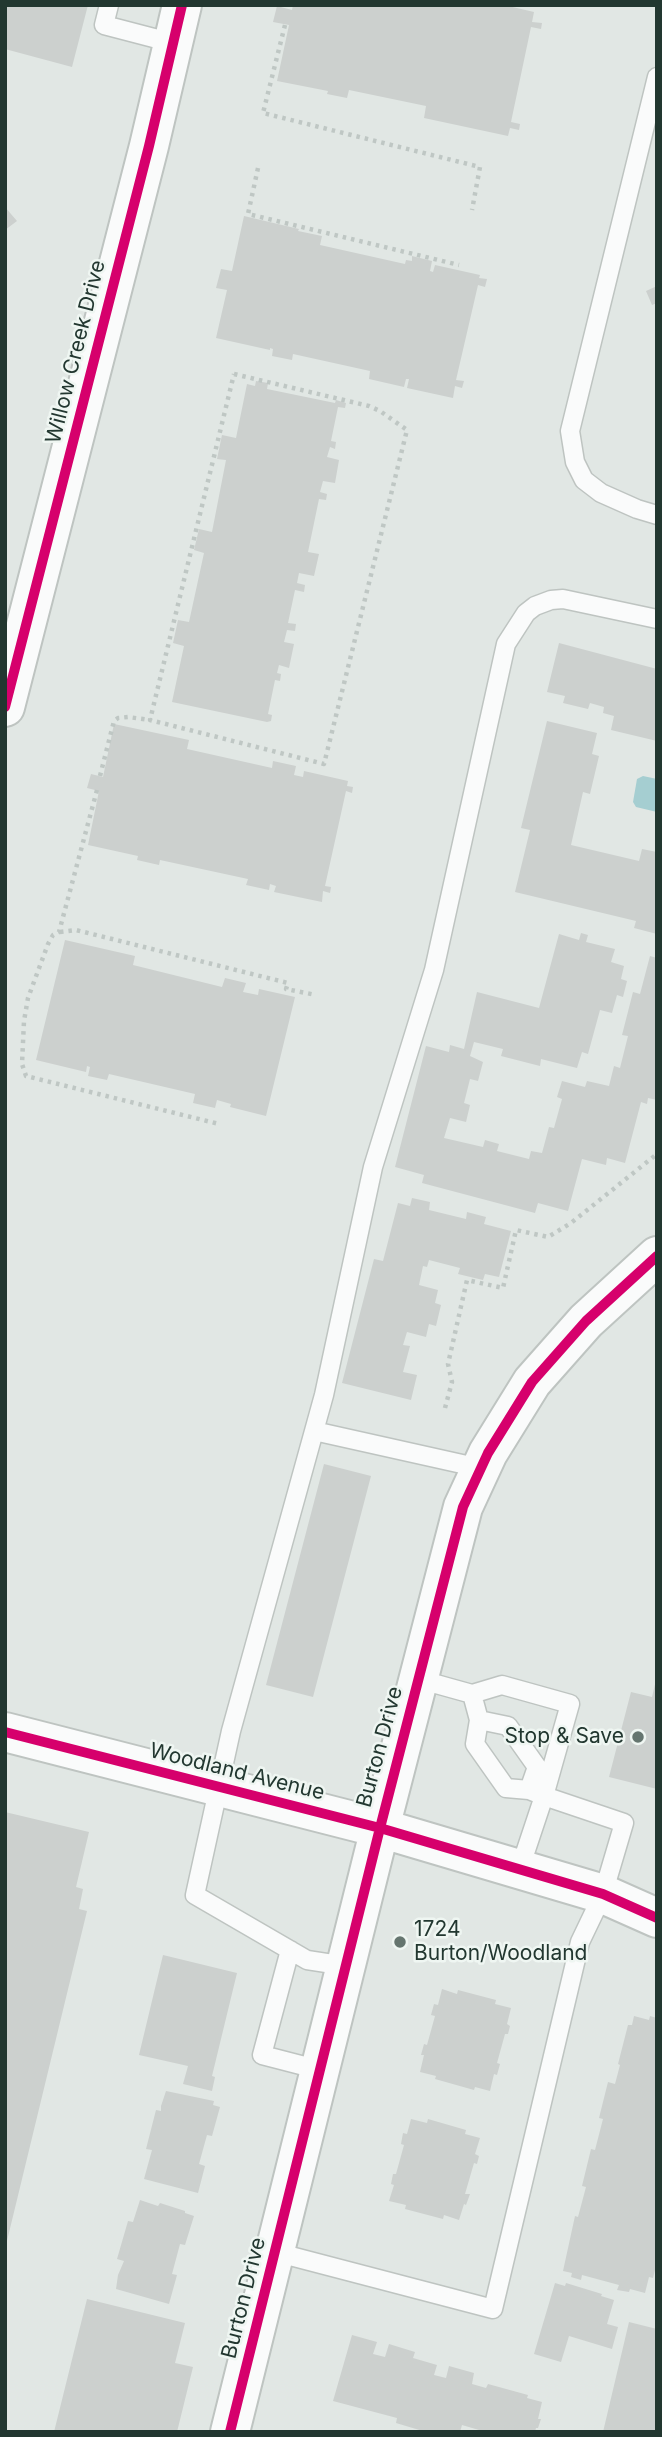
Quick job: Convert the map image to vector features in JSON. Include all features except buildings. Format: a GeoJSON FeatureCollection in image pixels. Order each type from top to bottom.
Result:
{"type":"FeatureCollection","features":[{"type":"Feature","properties":{"kind":"street","name":"Willow Creek Drive"},"geometry":{"type":"LineString","coordinates":[[5,707],[149,146],[182,5]]}},
{"type":"Feature","properties":{"kind":"street","name":"Burton Drive"},"geometry":{"type":"LineString","coordinates":[[230,2432],[463,1507],[480,1468],[516,1405],[549,1361],[586,1321],[657,1256]]}},
{"type":"Feature","properties":{"kind":"street","name":"Woodland Avenue"},"geometry":{"type":"LineString","coordinates":[[5,1732],[380,1828],[603,1894],[657,1918]]}},
{"type":"Feature","properties":{"kind":"lane"},"geometry":{"type":"LineString","coordinates":[[109,5],[104,25],[173,43]]}},
{"type":"Feature","properties":{"kind":"lane"},"geometry":{"type":"LineString","coordinates":[[657,77],[570,431],[575,462],[584,480],[601,494],[657,514]]}},
{"type":"Feature","properties":{"kind":"lane"},"geometry":{"type":"LineString","coordinates":[[346,1966],[307,1960],[195,1895],[231,1731],[324,1395],[373,1167],[434,970],[506,644],[526,613],[551,600],[563,599],[657,619]]}},
{"type":"Feature","properties":{"kind":"lane"},"geometry":{"type":"LineString","coordinates":[[314,1431],[480,1468]]}},
{"type":"Feature","properties":{"kind":"lane"},"geometry":{"type":"LineString","coordinates":[[418,1679],[472,1694],[502,1685],[570,1704],[536,1793],[520,1868]]}},
{"type":"Feature","properties":{"kind":"lane"},"geometry":{"type":"LineString","coordinates":[[275,2252],[493,2309],[580,1942],[603,1894],[624,1823],[536,1793],[506,1788],[475,1744],[479,1720],[472,1694]]}},
{"type":"Feature","properties":{"kind":"lane"},"geometry":{"type":"LineString","coordinates":[[479,1720],[508,1726],[537,1767],[536,1793]]}},
{"type":"Feature","properties":{"kind":"lane"},"geometry":{"type":"LineString","coordinates":[[290,1950],[262,2055],[320,2070]]}},
{"type":"Feature","properties":{"kind":"path"},"geometry":{"type":"LineString","coordinates":[[285,24],[263,113],[481,167],[472,211]]}},
{"type":"Feature","properties":{"kind":"path"},"geometry":{"type":"LineString","coordinates":[[258,168],[248,214],[459,265]]}},
{"type":"Feature","properties":{"kind":"path"},"geometry":{"type":"LineString","coordinates":[[100,776],[114,721],[128,717],[150,720],[324,764],[407,430],[369,406],[234,373],[150,720]]}},
{"type":"Feature","properties":{"kind":"path"},"geometry":{"type":"LineString","coordinates":[[59,932],[97,790]]}},
{"type":"Feature","properties":{"kind":"path"},"geometry":{"type":"LineString","coordinates":[[219,1124],[26,1076],[22,1065],[28,998],[53,936],[68,929],[76,930],[288,983],[286,989],[316,995]]}},
{"type":"Feature","properties":{"kind":"path"},"geometry":{"type":"LineString","coordinates":[[445,1408],[452,1382],[448,1364],[467,1280],[503,1288],[516,1230],[548,1237],[571,1223],[657,1154]]}},
{"type":"Feature","properties":{"kind":"water"},"geometry":{"type":"Polygon","coordinates":[[[643,776],[657,779],[657,812],[636,807],[633,802],[637,779],[643,776]]]}},
{"type":"Feature","properties":{"kind":"cycle path"},"geometry":{"type":"LineString","coordinates":[[5,707],[149,146],[182,5]]}},
{"type":"Feature","properties":{"kind":"cycle path"},"geometry":{"type":"LineString","coordinates":[[230,2432],[463,1507],[488,1453],[532,1382],[586,1321],[657,1256]]}},
{"type":"Feature","properties":{"kind":"cycle path"},"geometry":{"type":"LineString","coordinates":[[5,1732],[380,1828],[603,1894],[657,1918]]}},
{"type":"Feature","properties":{"kind":"place","name":"Stop & Save"},"geometry":{"type":"Point","coordinates":[638,1737]}},
{"type":"Feature","properties":{"kind":"place","name":"1724 Burton/Woodland"},"geometry":{"type":"Point","coordinates":[400,1942]}}]}
